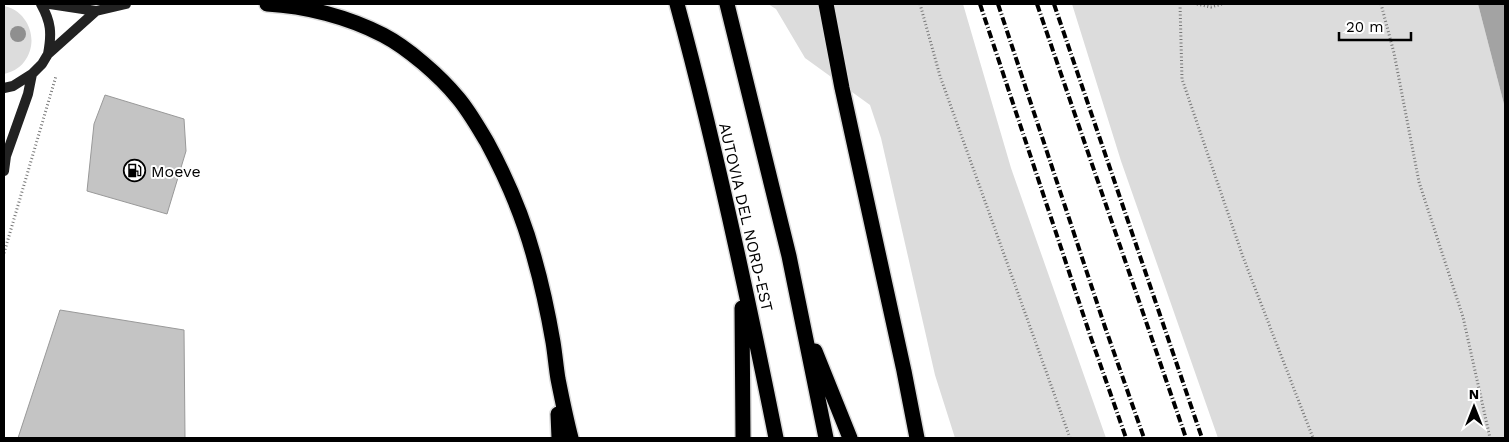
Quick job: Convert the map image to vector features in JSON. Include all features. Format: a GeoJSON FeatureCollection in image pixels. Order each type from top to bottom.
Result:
{"type":"FeatureCollection","features":[{"type":"Feature","properties":{"kind":"highway"},"geometry":{"type":"LineString","coordinates":[[267,4],[307,8],[350,21],[384,35],[435,74],[459,99],[479,128],[498,162],[525,224],[545,301],[570,438]]}},
{"type":"Feature","properties":{"kind":"highway","name":"AUTOVIA DEL NORD-EST"},"geometry":{"type":"LineString","coordinates":[[677,4],[696,74],[742,274],[776,438]]}},
{"type":"Feature","properties":{"kind":"highway","name":"AUTOVIA DEL NORD-EST"},"geometry":{"type":"LineString","coordinates":[[728,4],[789,256],[826,438]]}},
{"type":"Feature","properties":{"kind":"highway"},"geometry":{"type":"LineString","coordinates":[[826,4],[844,98],[917,438]]}},
{"type":"Feature","properties":{"kind":"highway"},"geometry":{"type":"LineString","coordinates":[[742,274],[743,438]]}},
{"type":"Feature","properties":{"kind":"highway"},"geometry":{"type":"LineString","coordinates":[[801,316],[850,438]]}},
{"type":"Feature","properties":{"kind":"highway"},"geometry":{"type":"LineString","coordinates":[[558,378],[559,438]]}},
{"type":"Feature","properties":{"kind":"highway"},"geometry":{"type":"LineString","coordinates":[[912,410],[921,438]]}},
{"type":"Feature","properties":{"kind":"main road"},"geometry":{"type":"LineString","coordinates":[[40,4],[50,27],[51,36],[48,54]]}},
{"type":"Feature","properties":{"kind":"main road"},"geometry":{"type":"LineString","coordinates":[[50,4],[96,11],[126,4]]}},
{"type":"Feature","properties":{"kind":"main road"},"geometry":{"type":"LineString","coordinates":[[4,88],[13,86],[32,74],[42,64],[48,54],[96,11]]}},
{"type":"Feature","properties":{"kind":"main road"},"geometry":{"type":"LineString","coordinates":[[4,171],[5,151],[28,94],[32,74]]}},
{"type":"Feature","properties":{"kind":"path"},"geometry":{"type":"LineString","coordinates":[[920,4],[940,76],[1070,438]]}},
{"type":"Feature","properties":{"kind":"path"},"geometry":{"type":"LineString","coordinates":[[1180,4],[1182,79],[1244,257],[1313,438]]}},
{"type":"Feature","properties":{"kind":"path"},"geometry":{"type":"LineString","coordinates":[[1197,4],[1211,7],[1222,4]]}},
{"type":"Feature","properties":{"kind":"path"},"geometry":{"type":"LineString","coordinates":[[1381,4],[1394,53],[1419,182],[1462,317],[1490,438]]}},
{"type":"Feature","properties":{"kind":"path"},"geometry":{"type":"LineString","coordinates":[[4,253],[57,71]]}},
{"type":"Feature","properties":{"kind":"shaded area"},"geometry":{"type":"Polygon","coordinates":[[[768,4],[963,4],[1011,168],[1106,438],[955,438],[935,375],[881,138],[870,105],[805,58],[776,9],[768,4]]]}},
{"type":"Feature","properties":{"kind":"shaded area"},"geometry":{"type":"Polygon","coordinates":[[[1072,4],[1478,4],[1505,108],[1505,438],[1218,438],[1121,161],[1072,4]]]}},
{"type":"Feature","properties":{"kind":"shaded area"},"geometry":{"type":"Polygon","coordinates":[[[1478,4],[1505,4],[1505,108],[1478,4]]]}},
{"type":"Feature","properties":{"kind":"shaded area"},"geometry":{"type":"Polygon","coordinates":[[[4,6],[13,9],[26,21],[31,37],[31,46],[24,62],[12,71],[4,74],[4,6]]]}},
{"type":"Feature","properties":{"kind":"building","name":"Moeve"},"geometry":{"type":"Polygon","coordinates":[[[105,95],[184,119],[186,151],[167,214],[87,191],[94,124],[105,95]]]}},
{"type":"Feature","properties":{"kind":"building"},"geometry":{"type":"Polygon","coordinates":[[[60,310],[184,330],[185,438],[18,438],[60,310]]]}},
{"type":"Feature","properties":{"kind":"railway"},"geometry":{"type":"LineString","coordinates":[[980,4],[1126,438]]}},
{"type":"Feature","properties":{"kind":"railway"},"geometry":{"type":"LineString","coordinates":[[998,4],[1105,327],[1144,438]]}},
{"type":"Feature","properties":{"kind":"railway"},"geometry":{"type":"LineString","coordinates":[[1037,4],[1186,438]]}},
{"type":"Feature","properties":{"kind":"railway"},"geometry":{"type":"LineString","coordinates":[[1054,4],[1202,438]]}},
{"type":"Feature","properties":{"kind":"place","name":"Moeve"},"geometry":{"type":"Point","coordinates":[135,171]}}]}
